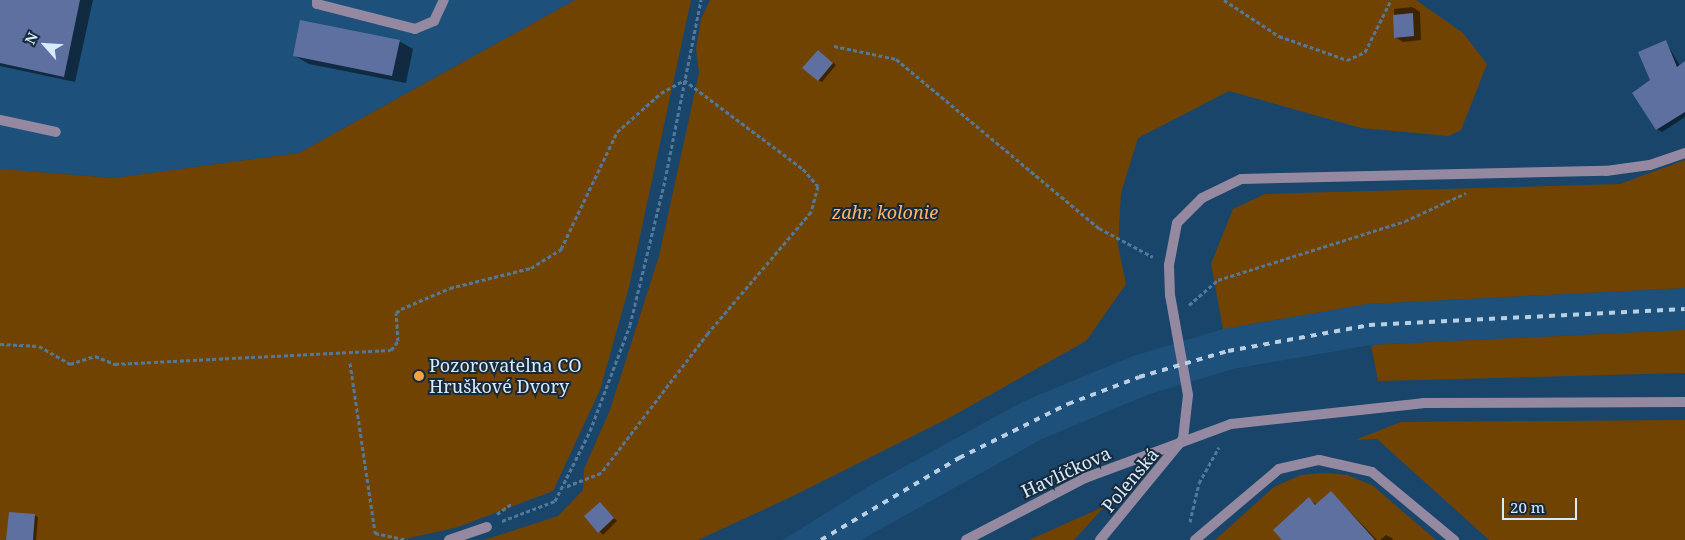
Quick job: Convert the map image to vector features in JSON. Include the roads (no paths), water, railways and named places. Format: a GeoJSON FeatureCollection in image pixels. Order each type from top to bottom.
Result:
{"type":"FeatureCollection","features":[{"type":"Feature","properties":{"kind":"street"},"geometry":{"type":"LineString","coordinates":[[317,0],[316,4],[415,29],[434,21],[444,0]]}},
{"type":"Feature","properties":{"kind":"street"},"geometry":{"type":"LineString","coordinates":[[0,120],[56,132]]}},
{"type":"Feature","properties":{"kind":"street"},"geometry":{"type":"LineString","coordinates":[[1183,439],[1188,395],[1175,326],[1169,265],[1177,223],[1189,209],[1220,186],[1241,179],[1606,171],[1650,165],[1685,153]]}},
{"type":"Feature","properties":{"kind":"street","name":"Havlíčkova"},"geometry":{"type":"LineString","coordinates":[[966,540],[1085,478],[1183,439],[1231,424],[1423,403],[1685,402]]}},
{"type":"Feature","properties":{"kind":"street","name":"Polenská"},"geometry":{"type":"LineString","coordinates":[[1100,540],[1183,439]]}},
{"type":"Feature","properties":{"kind":"street"},"geometry":{"type":"LineString","coordinates":[[1192,536],[1279,469],[1319,460],[1372,472],[1454,540]]}},
{"type":"Feature","properties":{"kind":"street"},"geometry":{"type":"LineString","coordinates":[[449,540],[487,527]]}},
{"type":"Feature","properties":{"kind":"railway"},"geometry":{"type":"LineString","coordinates":[[821,540],[959,458],[1068,404],[1139,377],[1228,351],[1369,325],[1685,309]]}},
{"type":"Feature","properties":{"kind":"place","name":"Pozorovatelna CO Hruškové Dvory"},"geometry":{"type":"Point","coordinates":[419,376]}},
{"type":"Feature","properties":{"kind":"park label","name":"zahr. kolonie"},"geometry":{"type":"Point","coordinates":[885,212]}}]}
